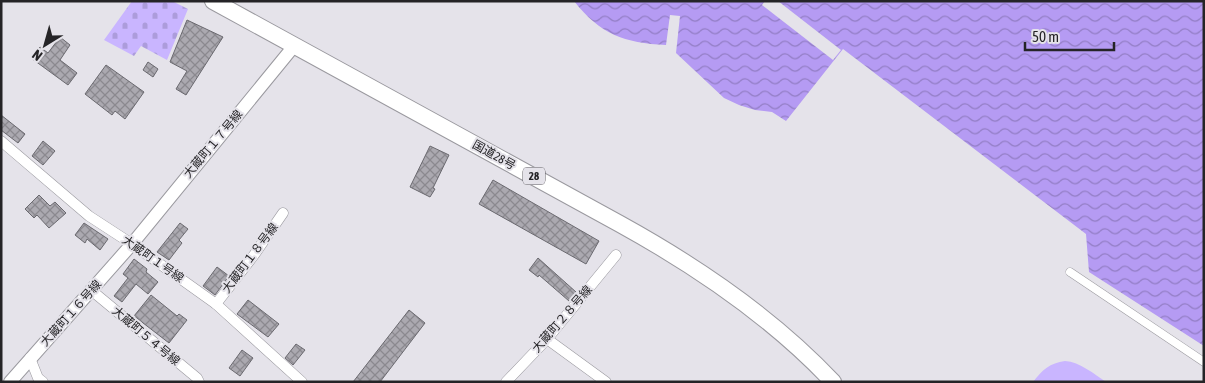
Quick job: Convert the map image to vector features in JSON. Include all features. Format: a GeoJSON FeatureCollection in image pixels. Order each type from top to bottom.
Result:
{"type":"FeatureCollection","features":[{"type":"Feature","properties":{"kind":"highway","name":"国道28号"},"geometry":{"type":"LineString","coordinates":[[213,1],[630,229],[723,286],[810,356],[834,382]]}},
{"type":"Feature","properties":{"kind":"street","name":"大蔵町１７号線"},"geometry":{"type":"LineString","coordinates":[[132,244],[294,46]]}},
{"type":"Feature","properties":{"kind":"street","name":"大蔵町１号線"},"geometry":{"type":"LineString","coordinates":[[1,141],[89,216],[216,304],[302,382]]}},
{"type":"Feature","properties":{"kind":"street","name":"大蔵町１８号線"},"geometry":{"type":"LineString","coordinates":[[216,304],[283,213]]}},
{"type":"Feature","properties":{"kind":"street","name":"大蔵町１６号線"},"geometry":{"type":"LineString","coordinates":[[10,382],[132,244]]}},
{"type":"Feature","properties":{"kind":"street","name":"大蔵町２８号線"},"geometry":{"type":"LineString","coordinates":[[506,382],[546,339],[616,255]]}},
{"type":"Feature","properties":{"kind":"street"},"geometry":{"type":"LineString","coordinates":[[1070,272],[1204,362]]}},
{"type":"Feature","properties":{"kind":"street","name":"大蔵町５４号線"},"geometry":{"type":"LineString","coordinates":[[91,290],[198,378],[200,382]]}},
{"type":"Feature","properties":{"kind":"street"},"geometry":{"type":"LineString","coordinates":[[546,339],[606,382]]}},
{"type":"Feature","properties":{"kind":"street"},"geometry":{"type":"LineString","coordinates":[[30,358],[38,378],[43,382]]}},
{"type":"Feature","properties":{"kind":"green space"},"geometry":{"type":"Polygon","coordinates":[[[132,1],[172,1],[188,9],[167,60],[141,46],[134,56],[104,40],[132,1]]]}},
{"type":"Feature","properties":{"kind":"green space"},"geometry":{"type":"Polygon","coordinates":[[[1065,361],[1081,366],[1106,382],[1033,382],[1047,368],[1055,363],[1065,361]]]}},
{"type":"Feature","properties":{"kind":"water"},"geometry":{"type":"Polygon","coordinates":[[[574,1],[1204,1],[1204,346],[1089,272],[1086,234],[843,49],[786,121],[772,112],[755,110],[724,98],[676,53],[680,16],[670,15],[666,45],[651,44],[625,39],[603,29],[593,22],[574,1]]]}},
{"type":"Feature","properties":{"kind":"pier"},"geometry":{"type":"Polygon","coordinates":[[[765,1],[778,1],[841,50],[833,60],[762,5],[765,1]]]}},
{"type":"Feature","properties":{"kind":"building"},"geometry":{"type":"Polygon","coordinates":[[[187,20],[223,37],[186,95],[176,89],[187,71],[170,62],[187,20]]]}},
{"type":"Feature","properties":{"kind":"building"},"geometry":{"type":"Polygon","coordinates":[[[60,37],[70,45],[60,60],[77,73],[68,85],[31,58],[40,47],[48,53],[60,37]]]}},
{"type":"Feature","properties":{"kind":"building"},"geometry":{"type":"Polygon","coordinates":[[[148,62],[158,69],[153,77],[143,70],[148,62]]]}},
{"type":"Feature","properties":{"kind":"building"},"geometry":{"type":"Polygon","coordinates":[[[106,65],[144,92],[125,119],[115,111],[112,115],[85,94],[106,65]]]}},
{"type":"Feature","properties":{"kind":"building"},"geometry":{"type":"Polygon","coordinates":[[[1,115],[25,134],[18,143],[1,130],[1,115]]]}},
{"type":"Feature","properties":{"kind":"building"},"geometry":{"type":"Polygon","coordinates":[[[43,141],[55,151],[43,165],[32,156],[43,141]]]}},
{"type":"Feature","properties":{"kind":"building"},"geometry":{"type":"Polygon","coordinates":[[[430,146],[449,155],[430,197],[410,187],[430,146]]]}},
{"type":"Feature","properties":{"kind":"building"},"geometry":{"type":"Polygon","coordinates":[[[493,180],[599,241],[586,264],[479,204],[493,180]]]}},
{"type":"Feature","properties":{"kind":"building"},"geometry":{"type":"Polygon","coordinates":[[[39,195],[50,206],[55,202],[66,213],[49,228],[37,215],[34,218],[25,209],[39,195]]]}},
{"type":"Feature","properties":{"kind":"building"},"geometry":{"type":"Polygon","coordinates":[[[84,223],[108,239],[100,250],[87,239],[85,243],[75,235],[84,223]]]}},
{"type":"Feature","properties":{"kind":"building"},"geometry":{"type":"Polygon","coordinates":[[[180,223],[188,229],[179,240],[182,243],[169,260],[157,252],[180,223]]]}},
{"type":"Feature","properties":{"kind":"building"},"geometry":{"type":"Polygon","coordinates":[[[538,258],[576,292],[569,301],[539,275],[538,277],[529,270],[538,258]]]}},
{"type":"Feature","properties":{"kind":"building"},"geometry":{"type":"Polygon","coordinates":[[[134,259],[147,269],[146,272],[158,282],[148,294],[136,284],[122,302],[114,296],[128,278],[123,274],[134,259]]]}},
{"type":"Feature","properties":{"kind":"building"},"geometry":{"type":"Polygon","coordinates":[[[217,267],[229,276],[215,295],[203,286],[217,267]]]}},
{"type":"Feature","properties":{"kind":"building"},"geometry":{"type":"Polygon","coordinates":[[[151,295],[177,316],[179,314],[187,320],[169,343],[134,316],[151,295]]]}},
{"type":"Feature","properties":{"kind":"building"},"geometry":{"type":"Polygon","coordinates":[[[248,300],[279,324],[268,337],[237,314],[248,300]]]}},
{"type":"Feature","properties":{"kind":"building"},"geometry":{"type":"Polygon","coordinates":[[[409,310],[425,323],[380,382],[353,382],[409,310]]]}},
{"type":"Feature","properties":{"kind":"building"},"geometry":{"type":"Polygon","coordinates":[[[296,344],[305,350],[293,365],[285,358],[296,344]]]}},
{"type":"Feature","properties":{"kind":"building"},"geometry":{"type":"Polygon","coordinates":[[[242,350],[253,358],[240,376],[229,368],[242,350]]]}}]}
